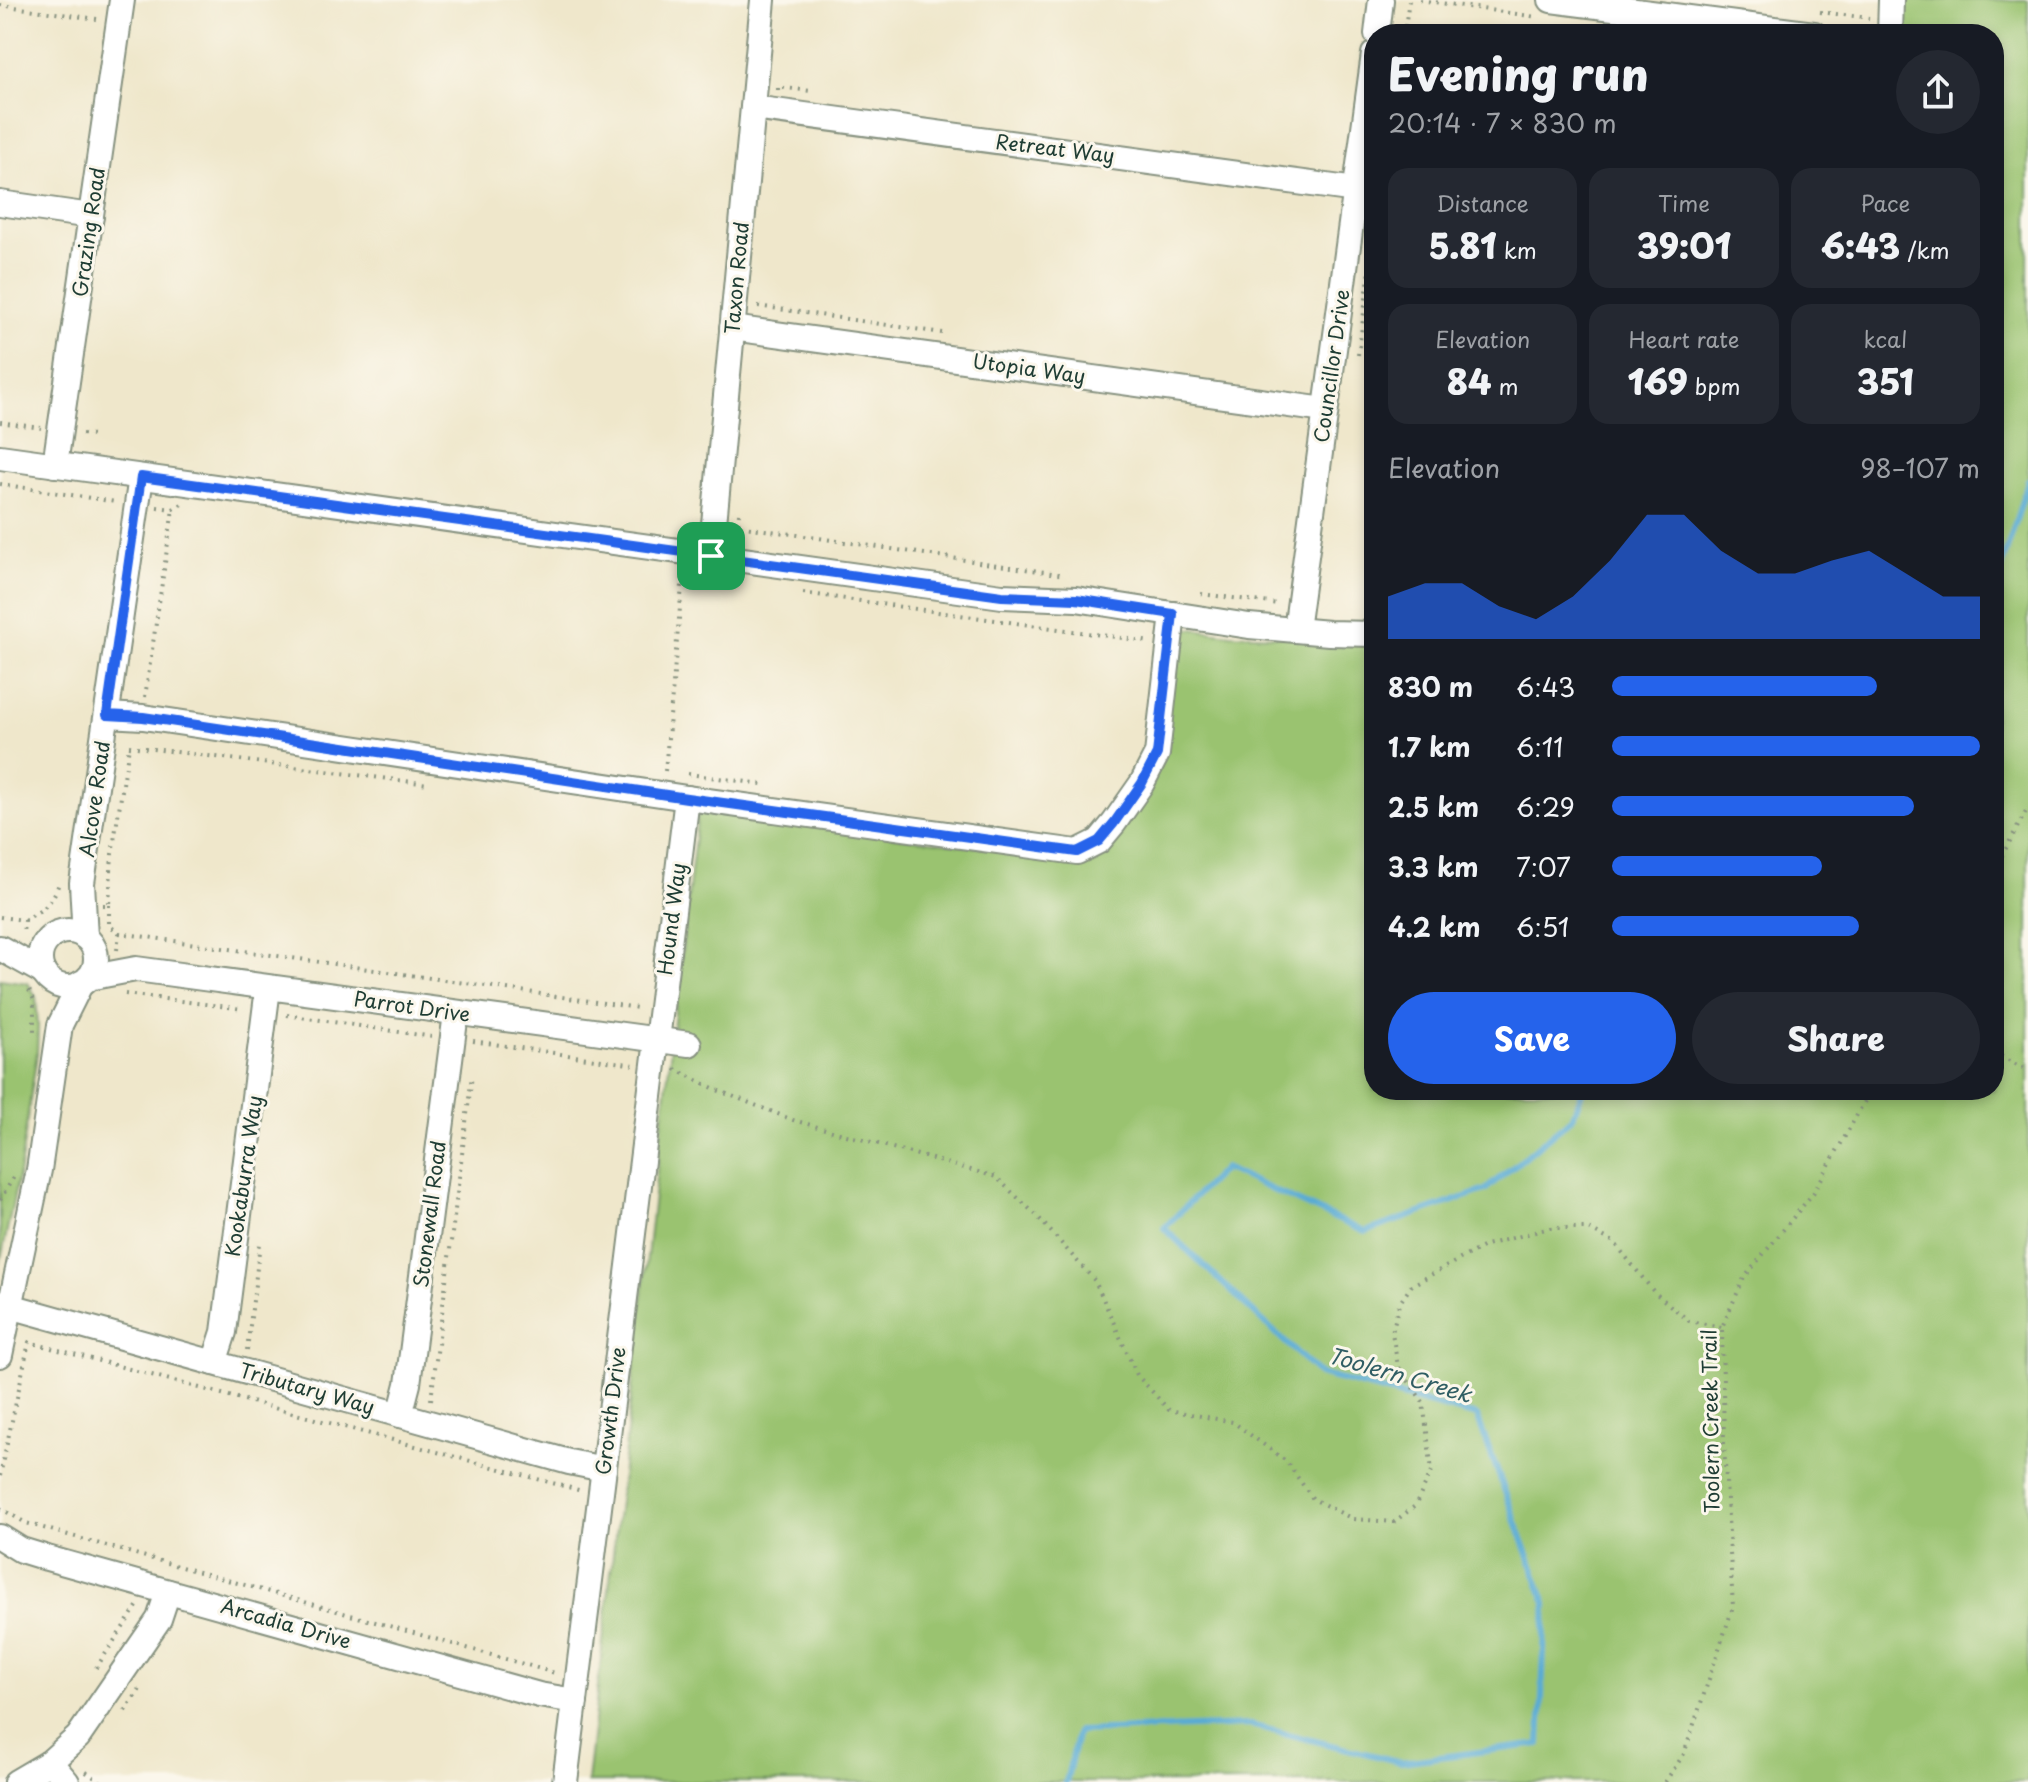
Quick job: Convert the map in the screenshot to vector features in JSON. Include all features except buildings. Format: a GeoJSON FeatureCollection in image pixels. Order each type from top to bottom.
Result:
{"type":"FeatureCollection","features":[{"type":"Feature","properties":{"kind":"street","name":"Taxon Road"},"geometry":{"type":"LineString","coordinates":[[711,556],[763,0]]}},
{"type":"Feature","properties":{"kind":"street"},"geometry":{"type":"LineString","coordinates":[[1378,24],[1381,0]]}},
{"type":"Feature","properties":{"kind":"street"},"geometry":{"type":"LineString","coordinates":[[1551,0],[1737,24]]}},
{"type":"Feature","properties":{"kind":"street"},"geometry":{"type":"LineString","coordinates":[[1890,24],[1891,0]]}},
{"type":"Feature","properties":{"kind":"street","name":"Grazing Road"},"geometry":{"type":"LineString","coordinates":[[55,465],[91,216],[113,3]]}},
{"type":"Feature","properties":{"kind":"street","name":"Retreat Way"},"geometry":{"type":"LineString","coordinates":[[753,108],[1356,190]]}},
{"type":"Feature","properties":{"kind":"street","name":"Councillor Drive"},"geometry":{"type":"LineString","coordinates":[[1296,630],[1364,130]]}},
{"type":"Feature","properties":{"kind":"street"},"geometry":{"type":"LineString","coordinates":[[0,203],[91,216]]}},
{"type":"Feature","properties":{"kind":"street","name":"Utopia Way"},"geometry":{"type":"LineString","coordinates":[[732,328],[1325,410]]}},
{"type":"Feature","properties":{"kind":"street"},"geometry":{"type":"LineString","coordinates":[[0,457],[1002,596],[1076,599],[1296,630],[1364,636]]}},
{"type":"Feature","properties":{"kind":"street","name":"Alcove Road"},"geometry":{"type":"LineString","coordinates":[[88,942],[82,883],[141,477]]}},
{"type":"Feature","properties":{"kind":"street"},"geometry":{"type":"LineString","coordinates":[[107,715],[143,717],[1077,852],[1099,841],[1114,823],[1142,783],[1157,754],[1173,614]]}},
{"type":"Feature","properties":{"kind":"street","name":"Hound Way"},"geometry":{"type":"LineString","coordinates":[[657,1040],[687,798]]}},
{"type":"Feature","properties":{"kind":"street","name":"Alcove Road"},"geometry":{"type":"LineString","coordinates":[[51,937],[82,883]]}},
{"type":"Feature","properties":{"kind":"street"},"geometry":{"type":"LineString","coordinates":[[0,1355],[39,1170],[60,1025],[95,963],[88,942],[72,931],[8,944]]}},
{"type":"Feature","properties":{"kind":"street"},"geometry":{"type":"LineString","coordinates":[[38,978],[40,955],[51,937]]}},
{"type":"Feature","properties":{"kind":"street","name":"Parrot Drive"},"geometry":{"type":"LineString","coordinates":[[88,942],[136,969],[689,1044]]}},
{"type":"Feature","properties":{"kind":"street"},"geometry":{"type":"LineString","coordinates":[[8,944],[38,978],[60,1025]]}},
{"type":"Feature","properties":{"kind":"street","name":"Parrot Drive"},"geometry":{"type":"LineString","coordinates":[[84,981],[136,969]]}},
{"type":"Feature","properties":{"kind":"street"},"geometry":{"type":"LineString","coordinates":[[38,978],[64,986],[84,981]]}},
{"type":"Feature","properties":{"kind":"street","name":"Kookaburra Way"},"geometry":{"type":"LineString","coordinates":[[214,1363],[224,1332],[268,988]]}},
{"type":"Feature","properties":{"kind":"street","name":"Stonewall Road"},"geometry":{"type":"LineString","coordinates":[[400,1415],[408,1384],[456,1013]]}},
{"type":"Feature","properties":{"kind":"street","name":"Growth Drive"},"geometry":{"type":"LineString","coordinates":[[565,1782],[657,1040]]}},
{"type":"Feature","properties":{"kind":"street","name":"Tributary Way"},"geometry":{"type":"LineString","coordinates":[[10,1306],[569,1462],[604,1469]]}},
{"type":"Feature","properties":{"kind":"street","name":"Arcadia Drive"},"geometry":{"type":"LineString","coordinates":[[0,1537],[21,1550],[47,1558],[539,1695],[575,1701]]}},
{"type":"Feature","properties":{"kind":"street"},"geometry":{"type":"LineString","coordinates":[[16,1782],[60,1775],[78,1737],[159,1619],[168,1592]]}},
{"type":"Feature","properties":{"kind":"path"},"geometry":{"type":"LineString","coordinates":[[1405,24],[1409,0]]}},
{"type":"Feature","properties":{"kind":"path"},"geometry":{"type":"LineString","coordinates":[[0,5],[98,19],[113,3]]}},
{"type":"Feature","properties":{"kind":"path"},"geometry":{"type":"LineString","coordinates":[[1356,367],[1364,311]]}},
{"type":"Feature","properties":{"kind":"path"},"geometry":{"type":"LineString","coordinates":[[40,428],[42,415]]}},
{"type":"Feature","properties":{"kind":"path"},"geometry":{"type":"LineString","coordinates":[[738,526],[1065,575]]}},
{"type":"Feature","properties":{"kind":"path"},"geometry":{"type":"LineString","coordinates":[[683,575],[665,771],[767,785]]}},
{"type":"Feature","properties":{"kind":"path"},"geometry":{"type":"LineString","coordinates":[[1278,604],[1280,590]]}},
{"type":"Feature","properties":{"kind":"path"},"geometry":{"type":"LineString","coordinates":[[147,689],[158,699]]}},
{"type":"Feature","properties":{"kind":"path"},"geometry":{"type":"LineString","coordinates":[[2004,852],[2028,808]]}},
{"type":"Feature","properties":{"kind":"path"},"geometry":{"type":"LineString","coordinates":[[0,917],[24,920],[8,944]]}},
{"type":"Feature","properties":{"kind":"path"},"geometry":{"type":"LineString","coordinates":[[119,933],[641,1008]]}},
{"type":"Feature","properties":{"kind":"path"},"geometry":{"type":"LineString","coordinates":[[34,1040],[34,1000],[31,992],[38,978]]}},
{"type":"Feature","properties":{"kind":"path"},"geometry":{"type":"LineString","coordinates":[[124,994],[674,1068],[717,1090],[793,1120],[996,1177],[1037,1216],[1095,1281],[1137,1375],[1169,1410],[1233,1422],[1286,1461],[1313,1499],[1353,1519],[1394,1522],[1415,1506],[1432,1471],[1423,1402],[1398,1366],[1392,1333],[1399,1304],[1412,1285],[1486,1245],[1550,1228],[1586,1228],[1614,1242],[1654,1292],[1689,1321],[1722,1327]]}},
{"type":"Feature","properties":{"kind":"path"},"geometry":{"type":"LineString","coordinates":[[2004,1058],[2028,1071]]}},
{"type":"Feature","properties":{"kind":"path"},"geometry":{"type":"LineString","coordinates":[[431,1405],[473,1073]]}},
{"type":"Feature","properties":{"kind":"path","name":"Toolern Creek Trail"},"geometry":{"type":"LineString","coordinates":[[1665,1782],[1684,1754],[1733,1607],[1724,1445],[1722,1327],[1744,1278],[1814,1192],[1865,1100]]}},
{"type":"Feature","properties":{"kind":"path"},"geometry":{"type":"LineString","coordinates":[[0,1200],[17,1171]]}},
{"type":"Feature","properties":{"kind":"path"},"geometry":{"type":"LineString","coordinates":[[0,1476],[29,1342],[582,1491]]}},
{"type":"Feature","properties":{"kind":"path"},"geometry":{"type":"LineString","coordinates":[[0,1508],[26,1523],[557,1674]]}},
{"type":"Feature","properties":{"kind":"path"},"geometry":{"type":"LineString","coordinates":[[123,1714],[147,1678]]}},
{"type":"Feature","properties":{"kind":"path"},"geometry":{"type":"LineString","coordinates":[[60,1775],[80,1768],[101,1782]]}},
{"type":"Feature","properties":{"kind":"green space"},"geometry":{"type":"Polygon","coordinates":[[[1896,0],[2028,0],[2028,1782],[587,1782],[698,811],[1076,860],[1159,760],[1177,627],[1231,634],[1364,640],[1364,1100],[2004,1100],[2004,24],[1895,24],[1896,0]]]}},
{"type":"Feature","properties":{"kind":"green space"},"geometry":{"type":"Polygon","coordinates":[[[0,979],[28,983],[36,997],[38,1027],[37,1054],[20,1168],[0,1264],[0,979]]]}},
{"type":"Feature","properties":{"kind":"waterway","name":"Toolern Creek"},"geometry":{"type":"LineString","coordinates":[[2004,559],[2028,481]]}},
{"type":"Feature","properties":{"kind":"waterway","name":"Toolern Creek"},"geometry":{"type":"LineString","coordinates":[[1066,1782],[1078,1731],[1250,1725],[1401,1762],[1540,1744],[1546,1603],[1477,1416],[1319,1374],[1164,1228],[1224,1168],[1365,1232],[1485,1190],[1572,1118],[1579,1100]]}},
{"type":"Feature","properties":{"kind":"route"},"geometry":{"type":"LineString","coordinates":[[141,477],[711,556],[1002,596],[1076,599],[1173,614],[1157,754],[1142,783],[1114,823],[1099,841],[1077,852],[143,717],[107,715],[141,477]]}}]}
